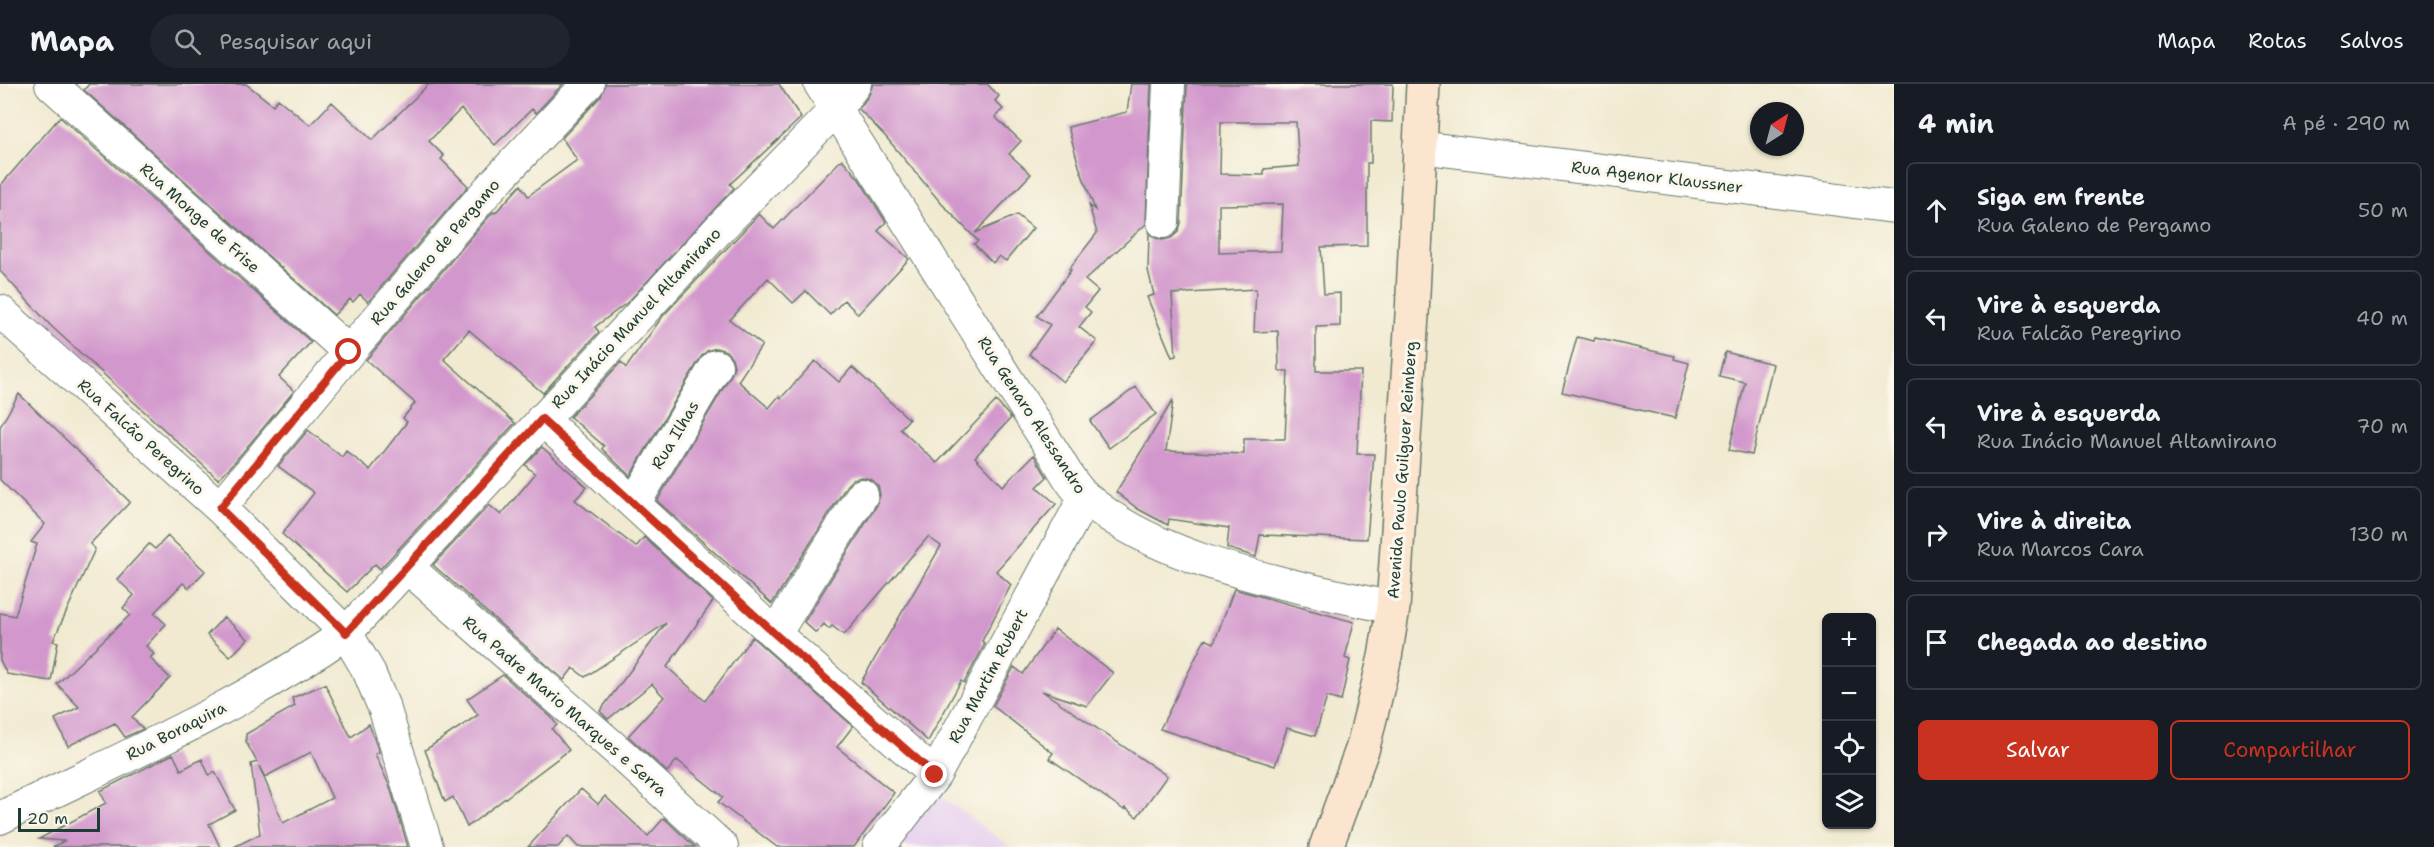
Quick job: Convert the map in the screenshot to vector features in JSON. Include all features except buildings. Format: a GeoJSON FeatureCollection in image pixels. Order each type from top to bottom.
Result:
{"type":"FeatureCollection","features":[{"type":"Feature","properties":{"kind":"main road","name":"Avenida Paulo Guilguer Reimberg"},"geometry":{"type":"LineString","coordinates":[[1326,847],[1363,747],[1385,657],[1393,608],[1411,327],[1423,84]]}},
{"type":"Feature","properties":{"kind":"street","name":"Rua Monge de Frise"},"geometry":{"type":"LineString","coordinates":[[51,84],[349,352]]}},
{"type":"Feature","properties":{"kind":"street","name":"Rua Galeno de Pergamo"},"geometry":{"type":"LineString","coordinates":[[220,508],[349,352],[489,189],[588,84]]}},
{"type":"Feature","properties":{"kind":"street"},"geometry":{"type":"LineString","coordinates":[[1164,222],[1170,84]]}},
{"type":"Feature","properties":{"kind":"street","name":"Rua Inácio Manuel Altamirano"},"geometry":{"type":"LineString","coordinates":[[346,633],[718,230],[837,92]]}},
{"type":"Feature","properties":{"kind":"street","name":"Rua Genaro Alessandro"},"geometry":{"type":"LineString","coordinates":[[837,92],[1054,453],[1085,497],[1144,535],[1186,555],[1273,581],[1393,608]]}},
{"type":"Feature","properties":{"kind":"street","name":"Rua Agenor Klaussner"},"geometry":{"type":"LineString","coordinates":[[1419,147],[1894,207]]}},
{"type":"Feature","properties":{"kind":"street","name":"Rua Falcão Peregrino"},"geometry":{"type":"LineString","coordinates":[[0,311],[220,508],[346,633],[368,670],[385,710],[427,847]]}},
{"type":"Feature","properties":{"kind":"street","name":"Rua Ilhas"},"geometry":{"type":"LineString","coordinates":[[634,504],[716,366]]}},
{"type":"Feature","properties":{"kind":"street"},"geometry":{"type":"LineString","coordinates":[[542,419],[775,634],[935,775]]}},
{"type":"Feature","properties":{"kind":"street"},"geometry":{"type":"LineString","coordinates":[[775,634],[862,495]]}},
{"type":"Feature","properties":{"kind":"street","name":"Rua Martim Rubert"},"geometry":{"type":"LineString","coordinates":[[879,847],[935,775],[1085,497]]}},
{"type":"Feature","properties":{"kind":"street","name":"Rua Padre Mario Marques e Serra"},"geometry":{"type":"LineString","coordinates":[[406,567],[620,753],[722,847]]}},
{"type":"Feature","properties":{"kind":"street","name":"Rua Boraquira"},"geometry":{"type":"LineString","coordinates":[[0,819],[247,695],[346,633]]}},
{"type":"Feature","properties":{"kind":"shaded area"},"geometry":{"type":"Polygon","coordinates":[[[936,792],[1010,847],[895,847],[936,792]]]}},
{"type":"Feature","properties":{"kind":"route"},"geometry":{"type":"LineString","coordinates":[[349,352],[220,508],[346,633],[542,419],[775,634],[935,775]]}}]}
